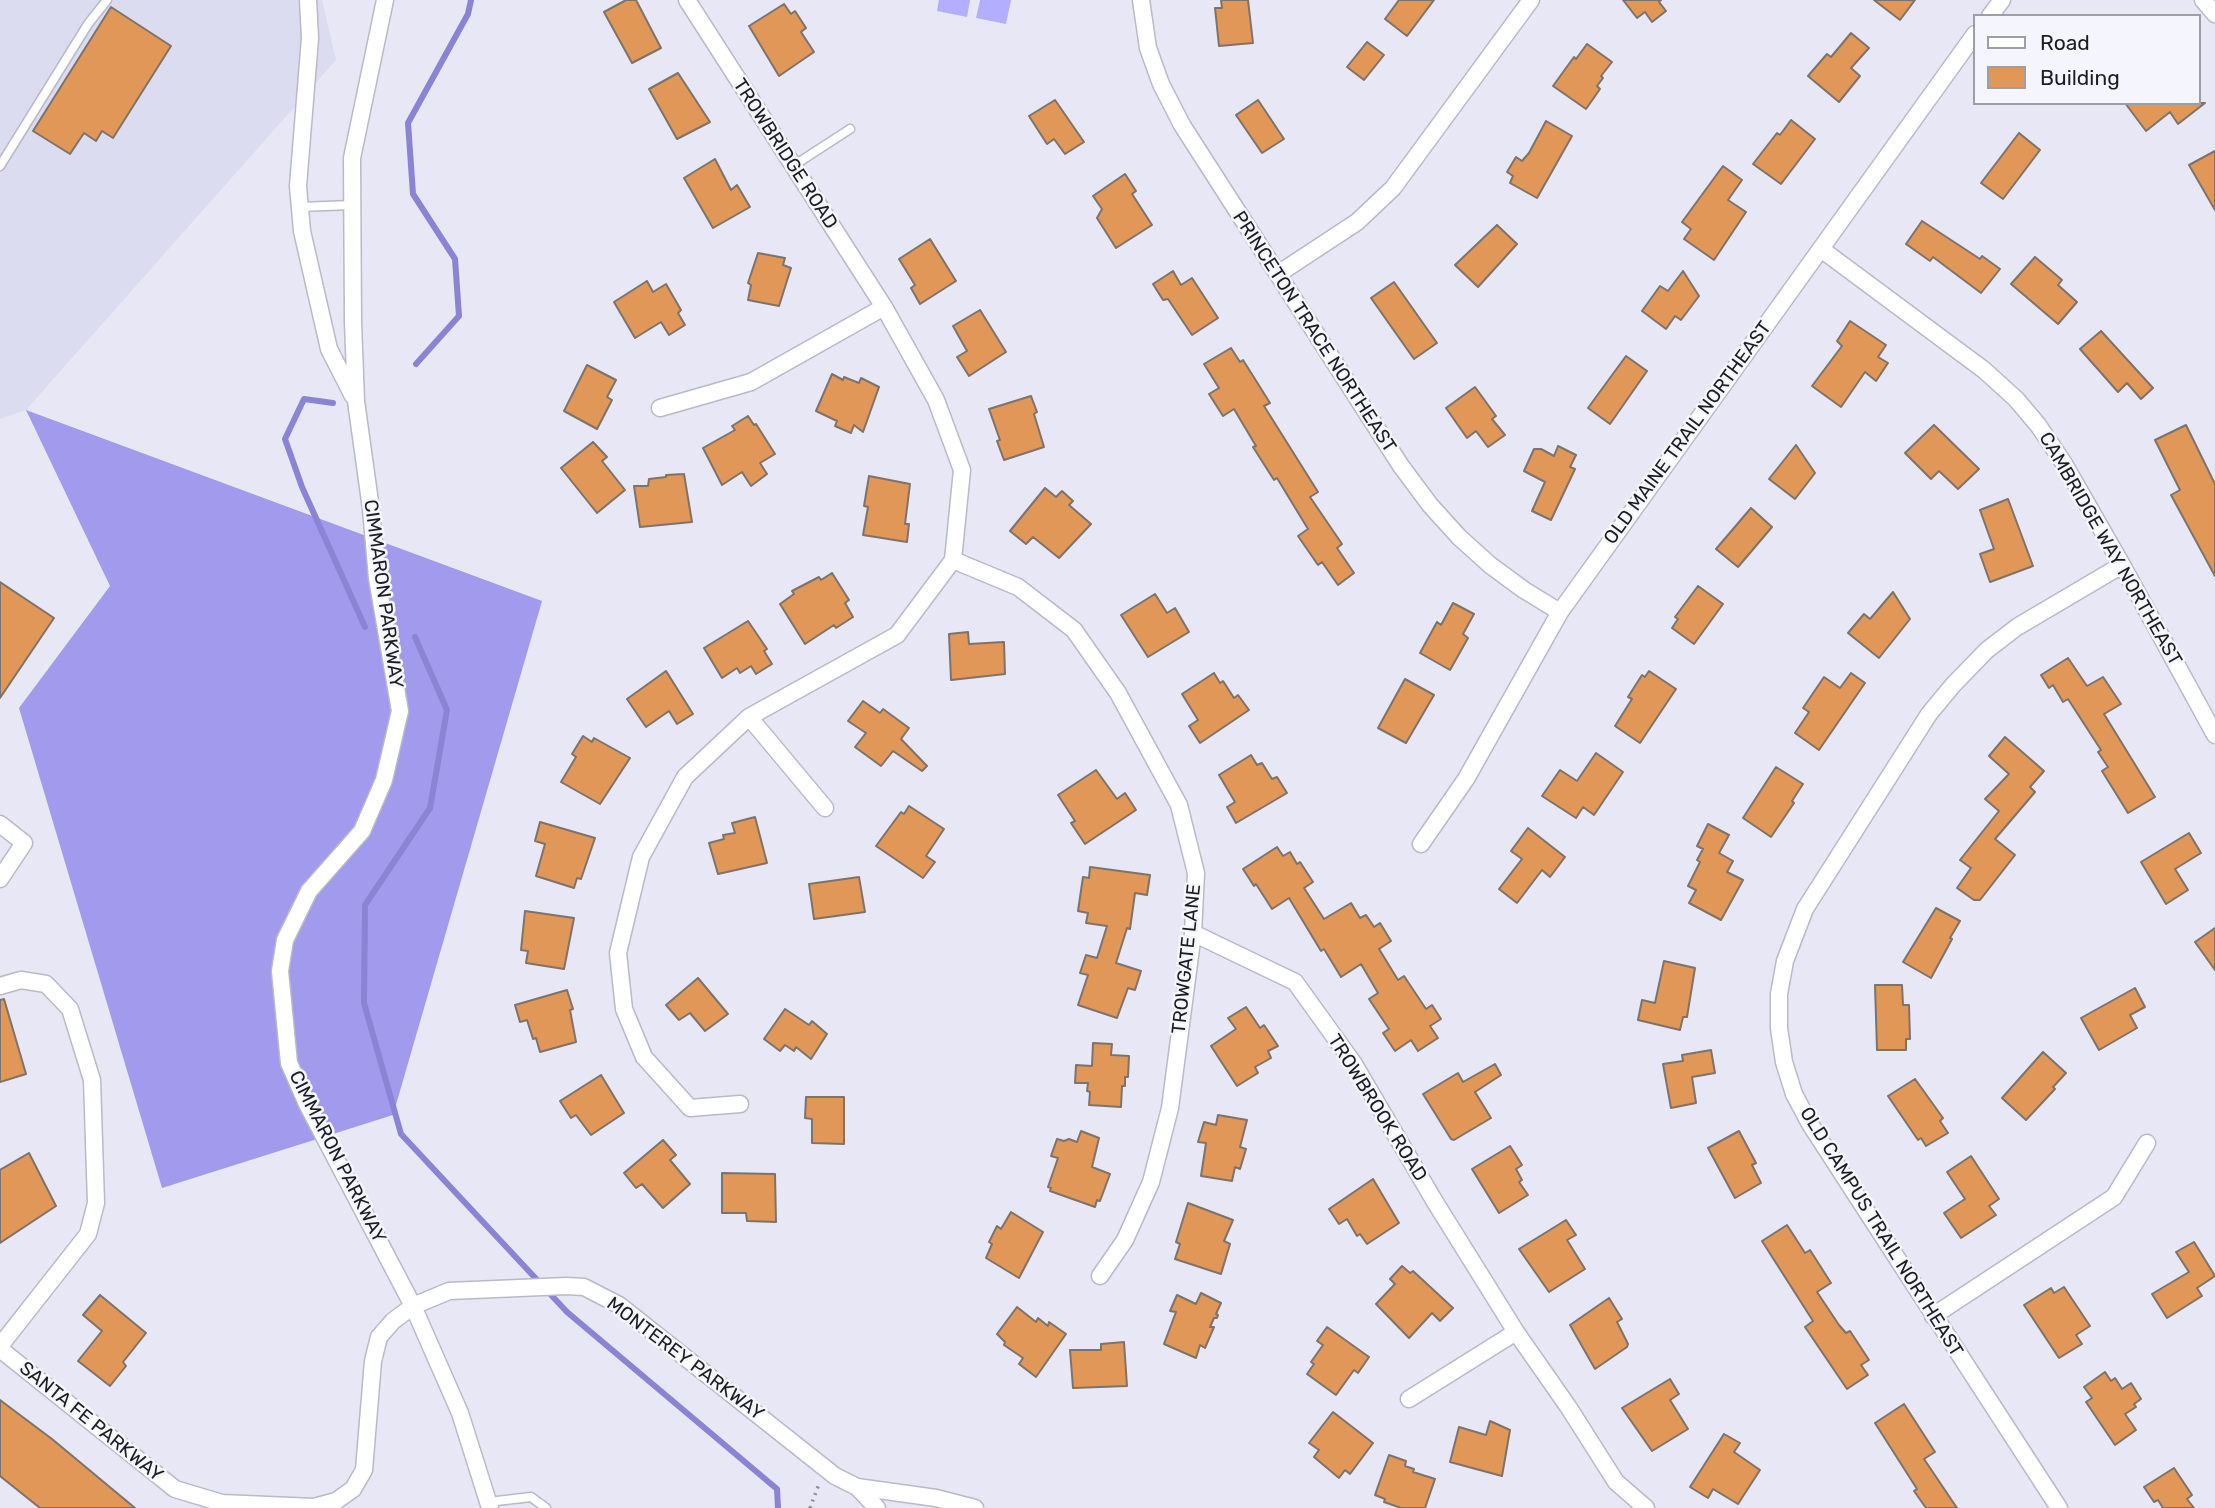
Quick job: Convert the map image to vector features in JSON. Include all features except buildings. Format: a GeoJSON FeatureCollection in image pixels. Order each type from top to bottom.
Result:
{"type":"FeatureCollection","features":[{"type":"Feature","properties":{"kind":"street","name":"CIMMARON PARKWAY"},"geometry":{"type":"LineString","coordinates":[[308,0],[310,38],[299,186],[300,207],[329,349],[356,401]]}},
{"type":"Feature","properties":{"kind":"street","name":"CIMMARON PARKWAY"},"geometry":{"type":"LineString","coordinates":[[385,0],[352,158],[351,205],[356,401],[371,509],[377,578],[400,711],[384,780],[362,831],[309,891],[285,940],[280,971],[289,1063],[313,1116],[413,1306],[460,1413],[489,1505]]}},
{"type":"Feature","properties":{"kind":"street","name":"TROWBRIDGE ROAD"},"geometry":{"type":"LineString","coordinates":[[687,0],[884,307],[936,400],[962,470],[953,560]]}},
{"type":"Feature","properties":{"kind":"street","name":"PRINCETON TRACE NORTHEAST"},"geometry":{"type":"LineString","coordinates":[[1141,0],[1149,48],[1161,84],[1182,125],[1401,466],[1430,505],[1459,537],[1490,565],[1560,612]]}},
{"type":"Feature","properties":{"kind":"street"},"geometry":{"type":"LineString","coordinates":[[1278,274],[1357,222],[1393,188],[1531,0]]}},
{"type":"Feature","properties":{"kind":"street"},"geometry":{"type":"LineString","coordinates":[[2203,0],[2215,14]]}},
{"type":"Feature","properties":{"kind":"street","name":"OLD MAINE TRAIL NORTHEAST"},"geometry":{"type":"LineString","coordinates":[[1421,844],[1466,779],[1560,612],[1974,35]]}},
{"type":"Feature","properties":{"kind":"street","name":"CAMBRIDGE WAY NORTHEAST"},"geometry":{"type":"LineString","coordinates":[[1821,249],[1984,370],[2016,398],[2038,425],[2063,462],[2122,565],[2215,735]]}},
{"type":"Feature","properties":{"kind":"street"},"geometry":{"type":"LineString","coordinates":[[660,408],[751,382],[884,307]]}},
{"type":"Feature","properties":{"kind":"street"},"geometry":{"type":"LineString","coordinates":[[740,1104],[690,1108],[644,1057],[624,1009],[618,953],[642,857],[685,777],[749,717],[897,635],[953,560]]}},
{"type":"Feature","properties":{"kind":"street","name":"TROWGATE LANE"},"geometry":{"type":"LineString","coordinates":[[953,560],[1018,587],[1074,630],[1118,693],[1179,805],[1196,873],[1193,933],[1170,1108],[1151,1182],[1125,1240],[1100,1276]]}},
{"type":"Feature","properties":{"kind":"street","name":"OLD CAMPUS TRAIL NORTHEAST"},"geometry":{"type":"LineString","coordinates":[[2059,1508],[1810,1124],[1794,1094],[1784,1062],[1779,1028],[1779,994],[1785,961],[1805,909],[1929,714],[1987,650],[2017,627],[2122,565]]}},
{"type":"Feature","properties":{"kind":"street"},"geometry":{"type":"LineString","coordinates":[[749,717],[825,808]]}},
{"type":"Feature","properties":{"kind":"street"},"geometry":{"type":"LineString","coordinates":[[0,824],[24,843],[0,879]]}},
{"type":"Feature","properties":{"kind":"street","name":"TROWBROOK ROAD"},"geometry":{"type":"LineString","coordinates":[[1193,933],[1294,982],[1354,1064],[1516,1332],[1616,1482],[1646,1508]]}},
{"type":"Feature","properties":{"kind":"street","name":"SANTA FE PARKWAY"},"geometry":{"type":"LineString","coordinates":[[0,986],[21,980],[46,984],[70,1009],[92,1080],[96,1203],[88,1234],[0,1347],[175,1489],[221,1506],[314,1507],[336,1501],[353,1489],[364,1470],[373,1361],[379,1337],[393,1321],[413,1306]]}},
{"type":"Feature","properties":{"kind":"street"},"geometry":{"type":"LineString","coordinates":[[1933,1316],[2114,1197],[2147,1143]]}},
{"type":"Feature","properties":{"kind":"street","name":"MONTEREY PARKWAY"},"geometry":{"type":"LineString","coordinates":[[413,1306],[449,1291],[512,1287],[584,1287],[618,1306],[835,1476],[857,1487],[936,1498],[975,1508]]}},
{"type":"Feature","properties":{"kind":"street"},"geometry":{"type":"LineString","coordinates":[[1409,1399],[1516,1332]]}},
{"type":"Feature","properties":{"kind":"street","name":"MONTEREY PARKWAY"},"geometry":{"type":"LineString","coordinates":[[857,1487],[877,1508]]}},
{"type":"Feature","properties":{"kind":"lane"},"geometry":{"type":"LineString","coordinates":[[0,166],[88,24],[107,0]]}},
{"type":"Feature","properties":{"kind":"lane"},"geometry":{"type":"LineString","coordinates":[[793,166],[850,129]]}},
{"type":"Feature","properties":{"kind":"lane"},"geometry":{"type":"LineString","coordinates":[[300,207],[351,205]]}},
{"type":"Feature","properties":{"kind":"lane"},"geometry":{"type":"LineString","coordinates":[[489,1505],[531,1497],[546,1508]]}},
{"type":"Feature","properties":{"kind":"path"},"geometry":{"type":"LineString","coordinates":[[810,1508],[825,1467]]}},
{"type":"Feature","properties":{"kind":"shaded area"},"geometry":{"type":"Polygon","coordinates":[[[0,0],[322,0],[336,60],[26,410],[0,419],[0,0]]]}},
{"type":"Feature","properties":{"kind":"shaded area"},"geometry":{"type":"Polygon","coordinates":[[[939,0],[970,0],[967,17],[937,11],[939,0]]]}},
{"type":"Feature","properties":{"kind":"shaded area"},"geometry":{"type":"Polygon","coordinates":[[[980,0],[1011,0],[1006,24],[976,18],[980,0]]]}},
{"type":"Feature","properties":{"kind":"shaded area"},"geometry":{"type":"Polygon","coordinates":[[[26,410],[542,601],[393,1115],[162,1188],[19,708],[110,586],[26,410]]]}},
{"type":"Feature","properties":{"kind":"waterway"},"geometry":{"type":"LineString","coordinates":[[416,364],[459,316],[455,259],[413,194],[408,123],[468,14],[471,0]]}},
{"type":"Feature","properties":{"kind":"waterway"},"geometry":{"type":"LineString","coordinates":[[333,403],[304,399],[285,439],[302,487],[365,627]]}},
{"type":"Feature","properties":{"kind":"waterway"},"geometry":{"type":"LineString","coordinates":[[415,637],[447,710],[430,808],[365,905],[364,1003],[401,1134],[567,1312],[777,1489],[778,1508]]}}]}
